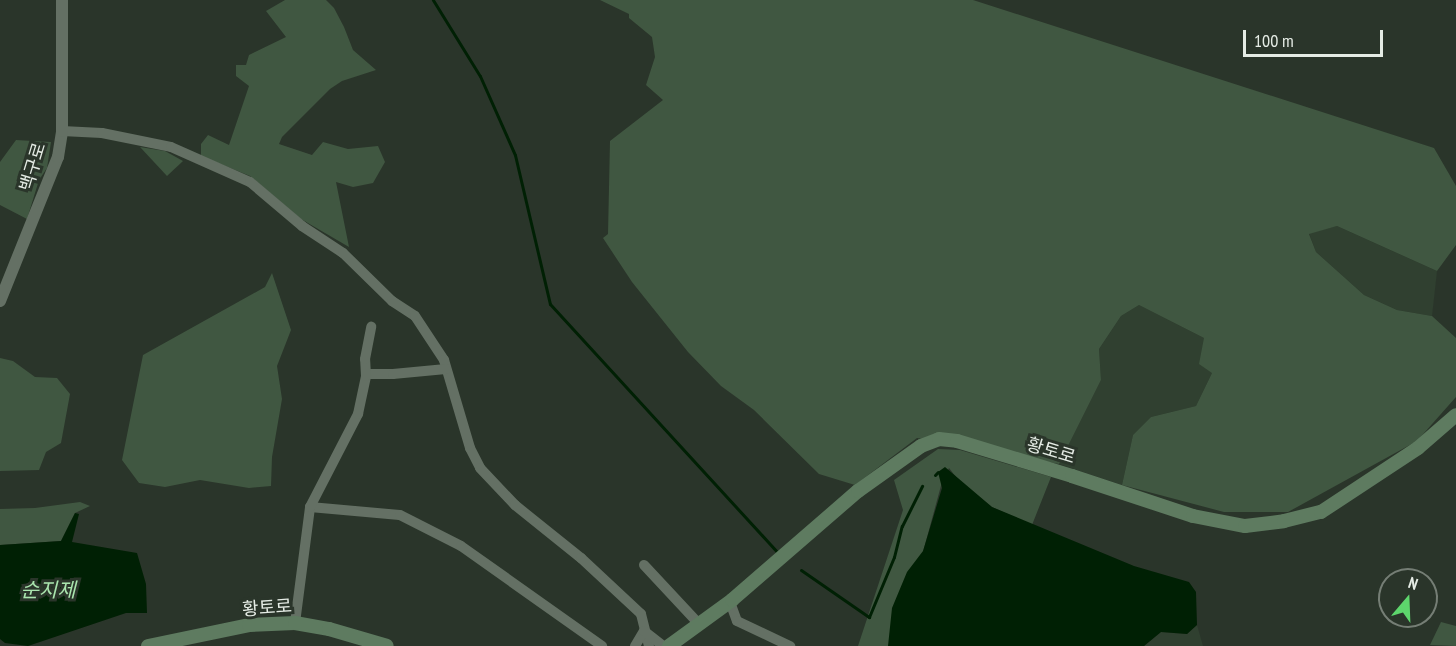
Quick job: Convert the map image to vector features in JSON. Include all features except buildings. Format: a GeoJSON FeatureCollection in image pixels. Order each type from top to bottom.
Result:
{"type":"FeatureCollection","features":[{"type":"Feature","properties":{"kind":"main road","name":"황토로"},"geometry":{"type":"LineString","coordinates":[[669,646],[730,602],[858,491],[921,446],[939,439],[957,441],[1193,516],[1245,526],[1284,521],[1321,512],[1418,448],[1456,415]]}},
{"type":"Feature","properties":{"kind":"main road","name":"황토로"},"geometry":{"type":"LineString","coordinates":[[148,646],[249,626],[295,622],[329,628],[387,646]]}},
{"type":"Feature","properties":{"kind":"street","name":"백구로"},"geometry":{"type":"LineString","coordinates":[[0,301],[58,158],[62,131],[62,0]]}},
{"type":"Feature","properties":{"kind":"street"},"geometry":{"type":"LineString","coordinates":[[62,131],[102,133],[171,147],[249,182],[302,226],[343,253],[392,301],[415,316],[446,369],[470,448],[480,468],[516,505],[581,558],[641,614],[649,646]]}},
{"type":"Feature","properties":{"kind":"street"},"geometry":{"type":"LineString","coordinates":[[295,622],[310,507],[358,414],[366,374],[365,359],[371,327]]}},
{"type":"Feature","properties":{"kind":"street"},"geometry":{"type":"LineString","coordinates":[[366,374],[446,369]]}},
{"type":"Feature","properties":{"kind":"street"},"geometry":{"type":"LineString","coordinates":[[310,507],[400,515],[461,546],[602,646]]}},
{"type":"Feature","properties":{"kind":"street"},"geometry":{"type":"LineString","coordinates":[[644,565],[699,624]]}},
{"type":"Feature","properties":{"kind":"street"},"geometry":{"type":"LineString","coordinates":[[730,602],[737,621],[790,646]]}},
{"type":"Feature","properties":{"kind":"street"},"geometry":{"type":"LineString","coordinates":[[635,646],[644,631]]}},
{"type":"Feature","properties":{"kind":"street"},"geometry":{"type":"LineString","coordinates":[[644,631],[663,646]]}},
{"type":"Feature","properties":{"kind":"shaded area"},"geometry":{"type":"Polygon","coordinates":[[[285,0],[326,0],[334,8],[353,50],[376,70],[342,81],[330,89],[282,137],[279,144],[312,155],[323,142],[348,149],[378,146],[385,162],[373,183],[353,187],[336,182],[349,247],[301,219],[250,176],[201,156],[201,144],[208,135],[229,145],[249,86],[236,76],[236,65],[246,65],[249,55],[286,37],[266,11],[285,0]]]}},
{"type":"Feature","properties":{"kind":"shaded area"},"geometry":{"type":"Polygon","coordinates":[[[600,0],[973,0],[1434,148],[1456,186],[1456,245],[1437,271],[1337,226],[1309,234],[1316,252],[1364,295],[1397,310],[1432,316],[1456,338],[1456,397],[1417,441],[1288,512],[1224,512],[1122,485],[1133,435],[1151,417],[1196,406],[1212,373],[1199,364],[1204,338],[1139,305],[1121,316],[1099,349],[1101,380],[1059,464],[917,438],[855,485],[819,474],[754,410],[721,386],[688,352],[632,282],[603,238],[608,234],[610,141],[663,100],[646,85],[655,57],[652,37],[629,18],[629,14],[600,0]]]}},
{"type":"Feature","properties":{"kind":"shaded area"},"geometry":{"type":"Polygon","coordinates":[[[16,140],[51,142],[47,168],[39,180],[27,219],[0,205],[0,162],[16,140]]]}},
{"type":"Feature","properties":{"kind":"shaded area"},"geometry":{"type":"Polygon","coordinates":[[[140,147],[165,151],[183,161],[167,176],[140,147]]]}},
{"type":"Feature","properties":{"kind":"shaded area"},"geometry":{"type":"Polygon","coordinates":[[[1337,226],[1437,271],[1432,316],[1397,310],[1364,295],[1316,252],[1309,233],[1337,226]]]}},
{"type":"Feature","properties":{"kind":"shaded area"},"geometry":{"type":"Polygon","coordinates":[[[272,273],[291,330],[277,366],[282,399],[272,457],[271,486],[249,488],[200,480],[165,487],[139,483],[122,460],[143,355],[265,287],[272,273]]]}},
{"type":"Feature","properties":{"kind":"shaded area"},"geometry":{"type":"Polygon","coordinates":[[[1139,305],[1204,338],[1212,373],[1196,406],[1151,417],[1133,435],[1122,485],[1059,464],[1101,380],[1099,349],[1121,316],[1139,305]]]}},
{"type":"Feature","properties":{"kind":"shaded area"},"geometry":{"type":"Polygon","coordinates":[[[0,358],[13,361],[35,377],[57,378],[70,394],[61,443],[46,452],[39,470],[0,471],[0,358]]]}},
{"type":"Feature","properties":{"kind":"shaded area"},"geometry":{"type":"Polygon","coordinates":[[[938,449],[960,450],[1051,477],[1032,525],[992,507],[960,482],[949,468],[942,482],[923,552],[889,646],[858,646],[903,510],[894,480],[938,449]]]}},
{"type":"Feature","properties":{"kind":"shaded area"},"geometry":{"type":"Polygon","coordinates":[[[80,502],[90,506],[75,513],[61,541],[0,545],[0,509],[35,508],[80,502]]]}},
{"type":"Feature","properties":{"kind":"shaded area"},"geometry":{"type":"Polygon","coordinates":[[[1441,622],[1456,626],[1456,646],[1430,645],[1441,622]]]}},
{"type":"Feature","properties":{"kind":"shaded area"},"geometry":{"type":"Polygon","coordinates":[[[1197,625],[1203,646],[1144,646],[1161,632],[1187,634],[1197,625]]]}},
{"type":"Feature","properties":{"kind":"water"},"geometry":{"type":"Polygon","coordinates":[[[945,467],[992,507],[1134,566],[1189,582],[1196,592],[1197,625],[1187,634],[1161,632],[1144,646],[888,646],[892,608],[907,572],[923,551],[942,488],[938,472],[945,467]]]}},
{"type":"Feature","properties":{"kind":"water","name":"순지제"},"geometry":{"type":"Polygon","coordinates":[[[75,513],[79,514],[72,542],[137,553],[146,584],[147,613],[126,613],[28,646],[5,643],[0,639],[0,545],[61,541],[75,513]]]}},
{"type":"Feature","properties":{"kind":"waterway"},"geometry":{"type":"LineString","coordinates":[[433,0],[480,76],[515,155],[550,304],[778,553]]}},
{"type":"Feature","properties":{"kind":"waterway"},"geometry":{"type":"LineString","coordinates":[[935,475],[938,472]]}},
{"type":"Feature","properties":{"kind":"waterway"},"geometry":{"type":"LineString","coordinates":[[801,570],[869,617],[894,557],[902,526],[922,486]]}}]}
